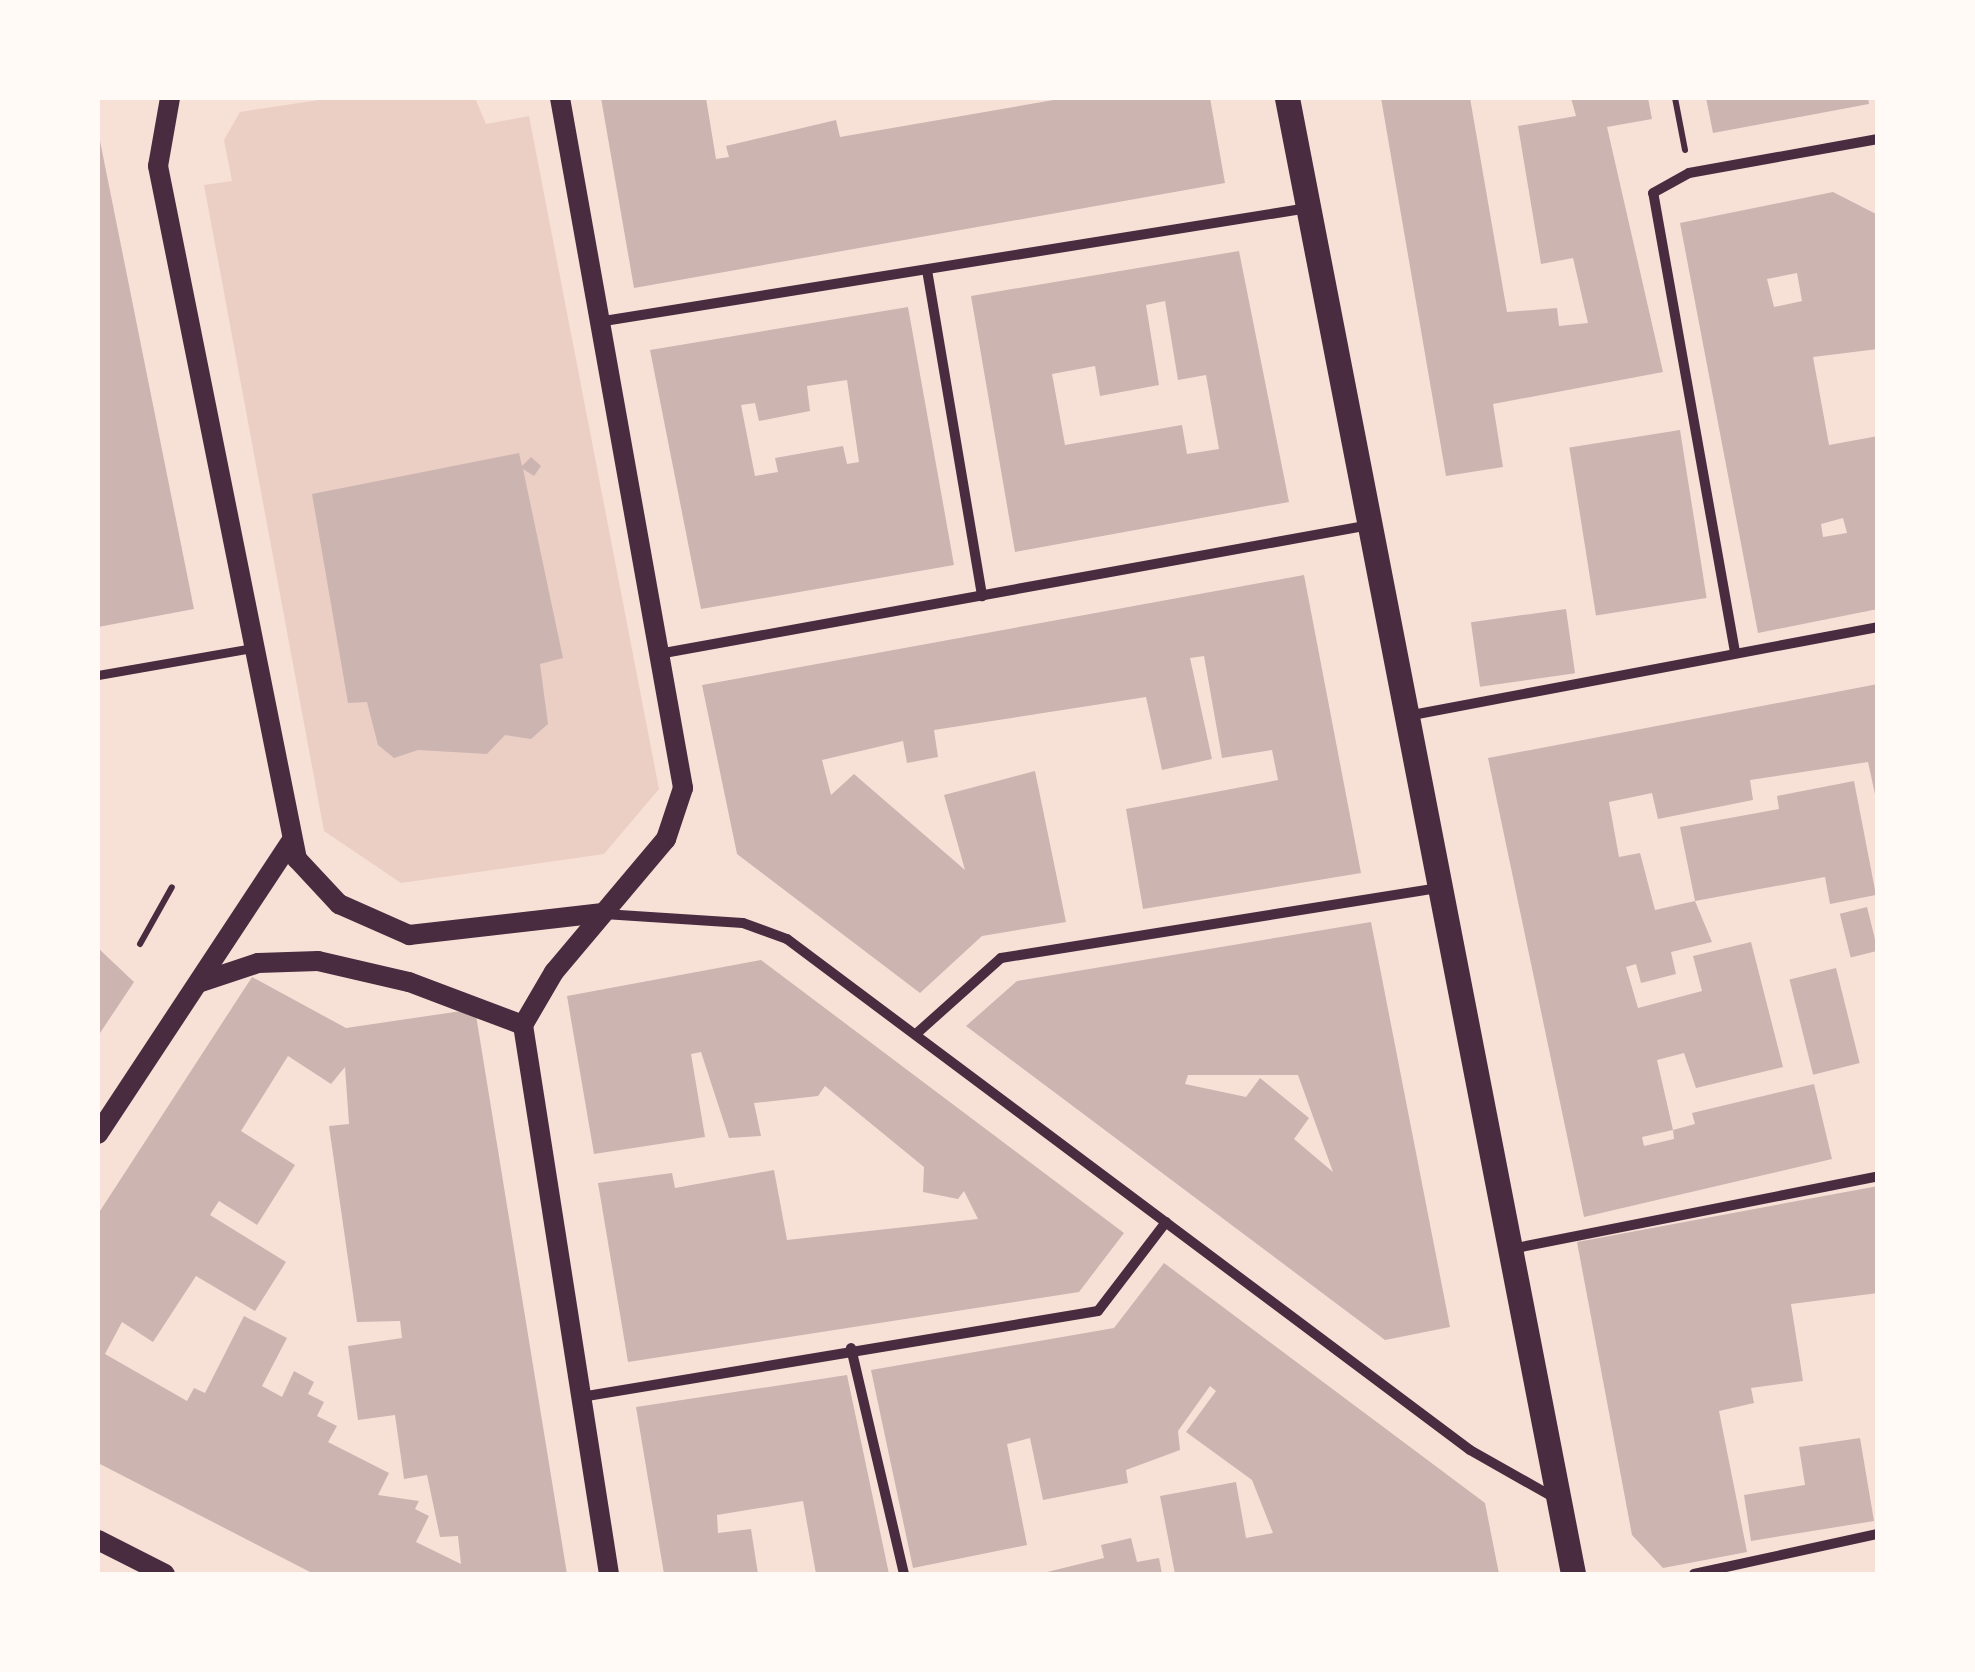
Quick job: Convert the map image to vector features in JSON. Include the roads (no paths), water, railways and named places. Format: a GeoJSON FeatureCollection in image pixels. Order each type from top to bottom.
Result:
{"type":"FeatureCollection","features":[{"type":"Feature","properties":{"kind":"main road"},"geometry":{"type":"LineString","coordinates":[[170,98],[158,166],[290,843],[327,894],[396,932],[603,914]]}},
{"type":"Feature","properties":{"kind":"main road"},"geometry":{"type":"LineString","coordinates":[[560,98],[664,654],[678,814],[523,1024],[609,1574]]}},
{"type":"Feature","properties":{"kind":"main road"},"geometry":{"type":"LineString","coordinates":[[1287,98],[1364,526],[1574,1574]]}},
{"type":"Feature","properties":{"kind":"main road"},"geometry":{"type":"LineString","coordinates":[[98,1134],[290,843]]}},
{"type":"Feature","properties":{"kind":"main road"},"geometry":{"type":"LineString","coordinates":[[201,982],[258,964],[318,960],[410,982],[523,1024]]}},
{"type":"Feature","properties":{"kind":"main road"},"geometry":{"type":"LineString","coordinates":[[98,1540],[165,1574]]}},
{"type":"Feature","properties":{"kind":"street"},"geometry":{"type":"LineString","coordinates":[[1735,652],[1656,188],[1689,173],[1878,139]]}},
{"type":"Feature","properties":{"kind":"street"},"geometry":{"type":"LineString","coordinates":[[604,322],[1309,208]]}},
{"type":"Feature","properties":{"kind":"street"},"geometry":{"type":"LineString","coordinates":[[927,270],[982,596]]}},
{"type":"Feature","properties":{"kind":"street"},"geometry":{"type":"LineString","coordinates":[[664,654],[1364,526]]}},
{"type":"Feature","properties":{"kind":"street"},"geometry":{"type":"LineString","coordinates":[[1402,717],[1878,627]]}},
{"type":"Feature","properties":{"kind":"street"},"geometry":{"type":"LineString","coordinates":[[98,674],[253,648]]}},
{"type":"Feature","properties":{"kind":"street"},"geometry":{"type":"LineString","coordinates":[[916,1034],[1001,958],[1437,888]]}},
{"type":"Feature","properties":{"kind":"street"},"geometry":{"type":"LineString","coordinates":[[603,914],[766,927],[916,1034],[1470,1450],[1556,1499]]}},
{"type":"Feature","properties":{"kind":"street"},"geometry":{"type":"LineString","coordinates":[[1507,1250],[1878,1176]]}},
{"type":"Feature","properties":{"kind":"street"},"geometry":{"type":"LineString","coordinates":[[581,1397],[852,1348],[1098,1311],[1166,1222]]}},
{"type":"Feature","properties":{"kind":"street"},"geometry":{"type":"LineString","coordinates":[[852,1348],[904,1574]]}},
{"type":"Feature","properties":{"kind":"street"},"geometry":{"type":"LineString","coordinates":[[1694,1574],[1878,1534]]}}]}
